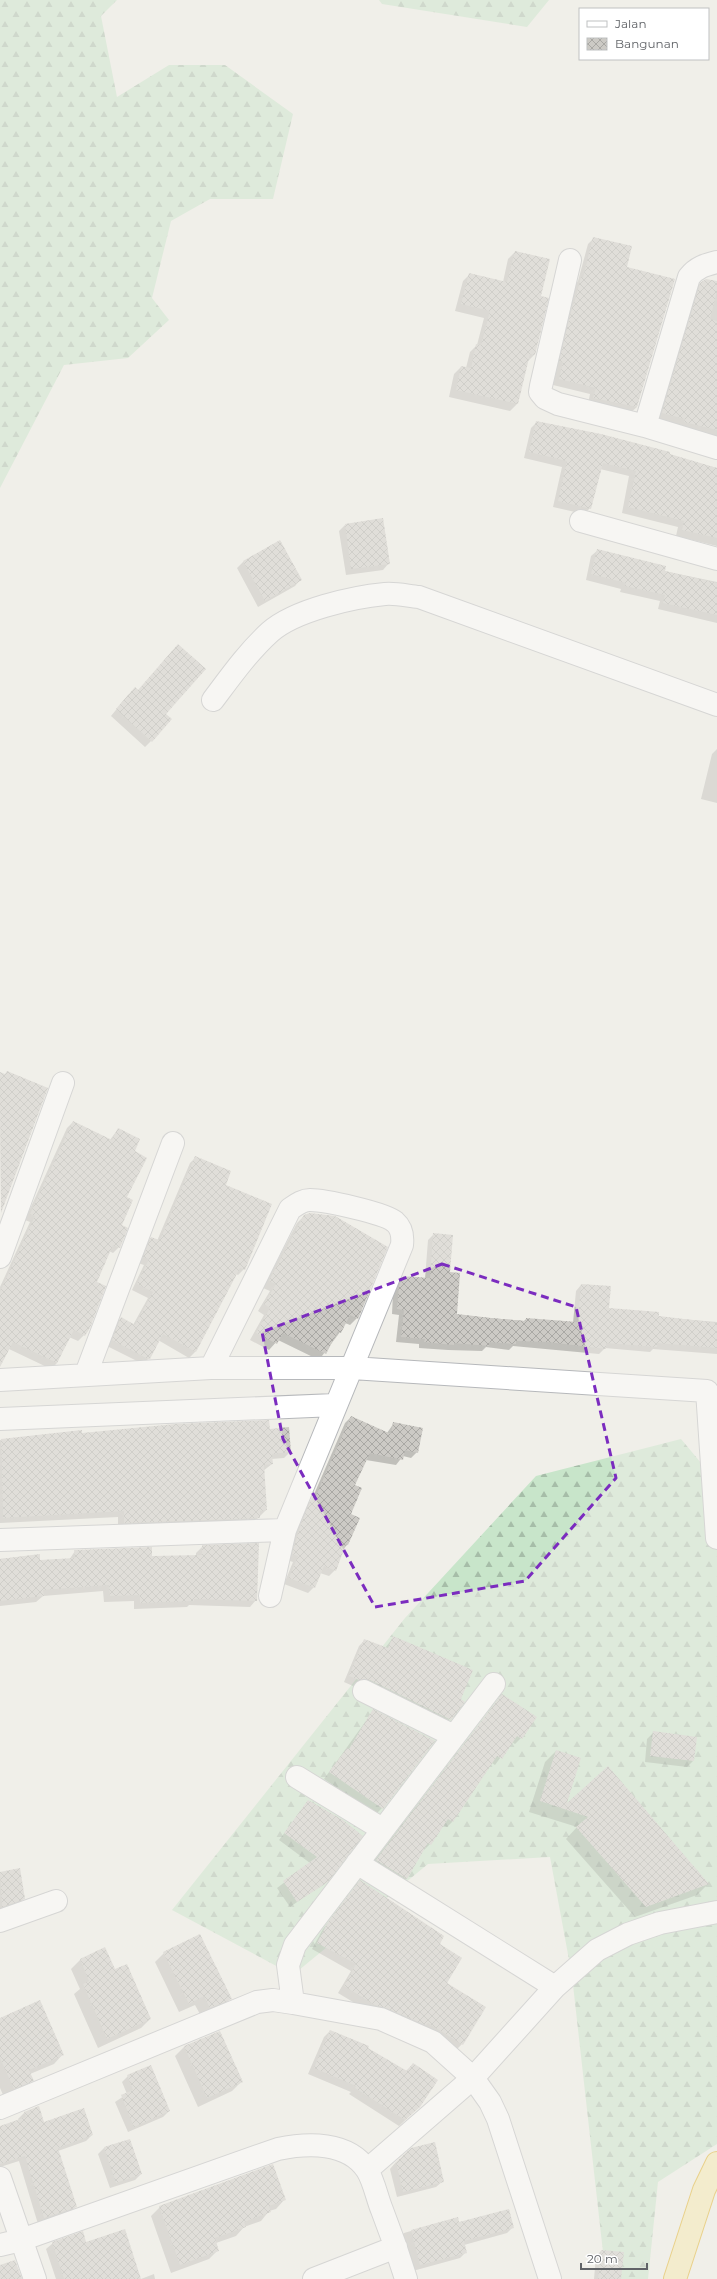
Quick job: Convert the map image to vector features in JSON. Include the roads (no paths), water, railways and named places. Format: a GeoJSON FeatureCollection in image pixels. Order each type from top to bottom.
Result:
{"type":"FeatureCollection","features":[{"type":"Feature","properties":{"kind":"highway"},"geometry":{"type":"LineString","coordinates":[[675,2279],[704,2190],[717,2163]]}},
{"type":"Feature","properties":{"kind":"street"},"geometry":{"type":"LineString","coordinates":[[570,260],[540,392],[545,398],[558,404],[645,426],[717,448]]}},
{"type":"Feature","properties":{"kind":"street"},"geometry":{"type":"LineString","coordinates":[[645,426],[689,277],[694,270],[717,262]]}},
{"type":"Feature","properties":{"kind":"street"},"geometry":{"type":"LineString","coordinates":[[581,521],[717,559]]}},
{"type":"Feature","properties":{"kind":"street"},"geometry":{"type":"LineString","coordinates":[[213,700],[239,665],[271,631],[305,613],[348,600],[386,594],[419,597],[717,705]]}},
{"type":"Feature","properties":{"kind":"street"},"geometry":{"type":"LineString","coordinates":[[0,1257],[63,1083]]}},
{"type":"Feature","properties":{"kind":"street"},"geometry":{"type":"LineString","coordinates":[[86,1374],[173,1143]]}},
{"type":"Feature","properties":{"kind":"street"},"geometry":{"type":"LineString","coordinates":[[211,1368],[290,1209],[309,1200],[336,1204],[390,1218],[401,1229],[402,1244],[285,1530],[270,1596]]}},
{"type":"Feature","properties":{"kind":"street"},"geometry":{"type":"LineString","coordinates":[[0,1380],[211,1368],[342,1388]]}},
{"type":"Feature","properties":{"kind":"street"},"geometry":{"type":"LineString","coordinates":[[0,1419],[342,1388],[707,1391],[717,1538]]}},
{"type":"Feature","properties":{"kind":"street"},"geometry":{"type":"LineString","coordinates":[[0,1540],[285,1530]]}},
{"type":"Feature","properties":{"kind":"street"},"geometry":{"type":"LineString","coordinates":[[293,2003],[288,1975],[290,1954],[295,1945],[452,1736],[494,1684]]}},
{"type":"Feature","properties":{"kind":"street"},"geometry":{"type":"LineString","coordinates":[[364,1691],[452,1736]]}},
{"type":"Feature","properties":{"kind":"street"},"geometry":{"type":"LineString","coordinates":[[297,1777],[382,1829]]}},
{"type":"Feature","properties":{"kind":"street"},"geometry":{"type":"LineString","coordinates":[[357,1863],[555,1987]]}},
{"type":"Feature","properties":{"kind":"street"},"geometry":{"type":"LineString","coordinates":[[0,1921],[56,1901]]}},
{"type":"Feature","properties":{"kind":"street"},"geometry":{"type":"LineString","coordinates":[[367,2170],[473,2078],[555,1987],[597,1950],[628,1934],[660,1923],[717,1912]]}},
{"type":"Feature","properties":{"kind":"street"},"geometry":{"type":"LineString","coordinates":[[0,2108],[257,2002],[272,2000],[381,2019],[433,2042],[473,2078],[490,2102],[498,2119],[550,2279]]}},
{"type":"Feature","properties":{"kind":"street"},"geometry":{"type":"LineString","coordinates":[[0,2245],[22,2240],[278,2149],[296,2145],[318,2144],[336,2149],[352,2156],[367,2170],[396,2247],[406,2279]]}},
{"type":"Feature","properties":{"kind":"street"},"geometry":{"type":"LineString","coordinates":[[0,2178],[35,2279]]}},
{"type":"Feature","properties":{"kind":"street"},"geometry":{"type":"LineString","coordinates":[[314,2279],[396,2247]]}}]}
